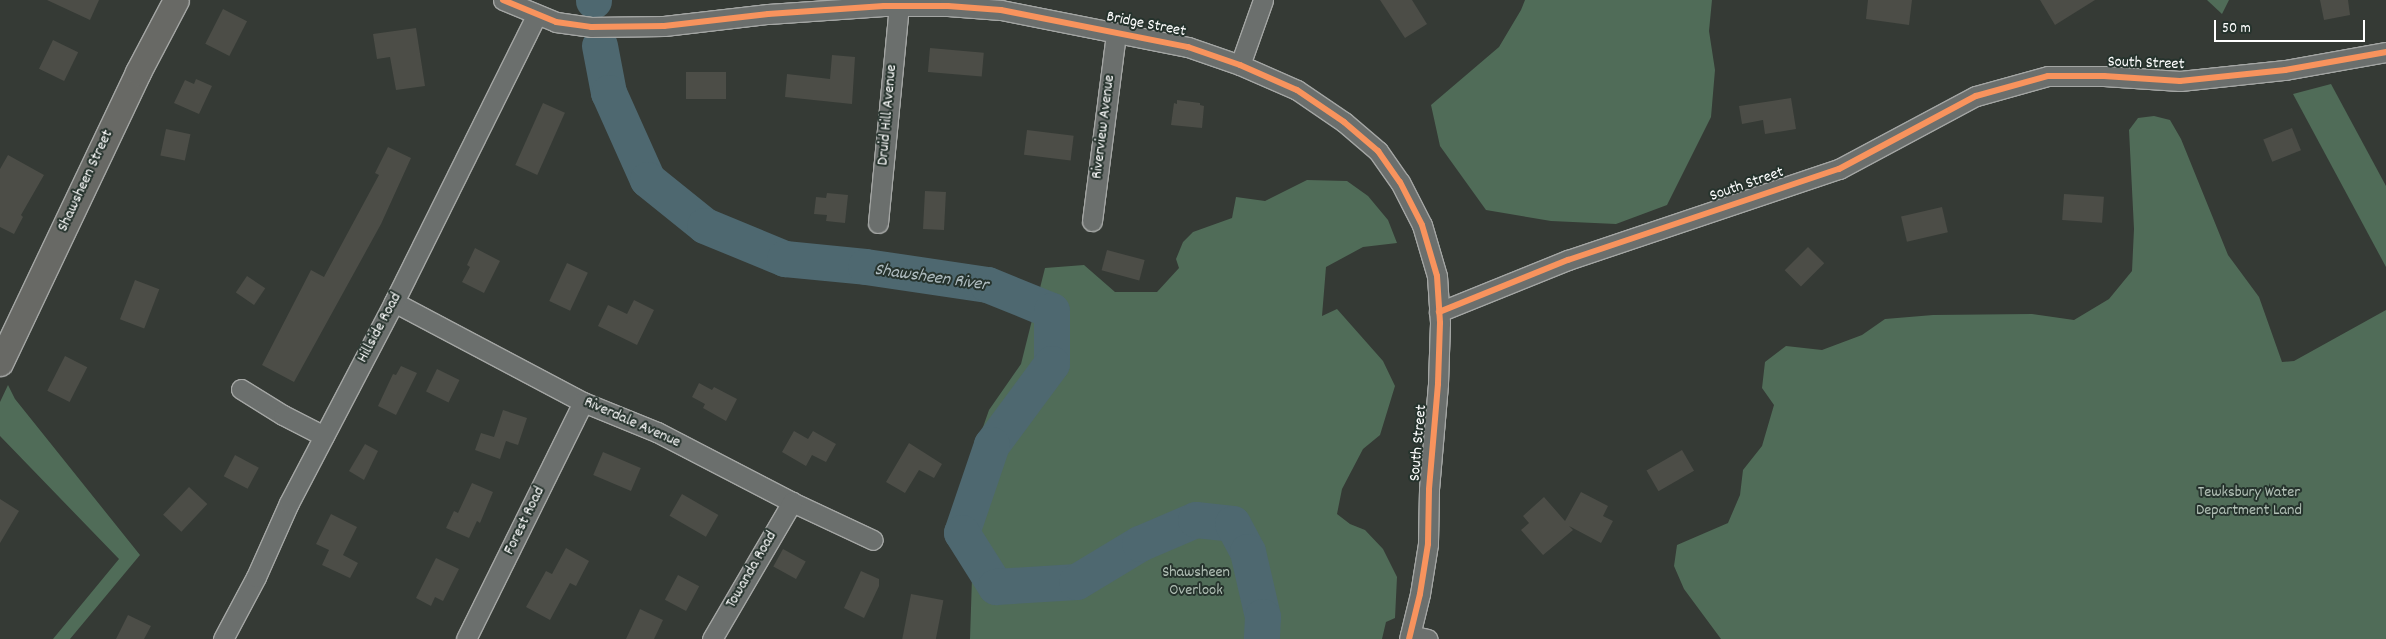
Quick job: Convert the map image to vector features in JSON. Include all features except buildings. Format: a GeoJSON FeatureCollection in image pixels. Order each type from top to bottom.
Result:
{"type":"FeatureCollection","features":[{"type":"Feature","properties":{"kind":"main road","name":"Shawsheen Street"},"geometry":{"type":"LineString","coordinates":[[0,363],[138,72],[176,0]]}},
{"type":"Feature","properties":{"kind":"street","name":"Bridge Street"},"geometry":{"type":"LineString","coordinates":[[503,0],[536,16],[556,22],[591,27],[664,26],[768,14],[899,6],[948,6],[1002,10],[1188,47],[1240,65],[1297,90],[1344,122],[1378,151],[1400,182],[1422,225],[1437,276],[1439,312]]}},
{"type":"Feature","properties":{"kind":"street"},"geometry":{"type":"LineString","coordinates":[[1240,65],[1263,0]]}},
{"type":"Feature","properties":{"kind":"street","name":"Druid Hill Avenue"},"geometry":{"type":"LineString","coordinates":[[878,224],[899,6]]}},
{"type":"Feature","properties":{"kind":"street","name":"Hillside Road"},"geometry":{"type":"LineString","coordinates":[[223,639],[256,577],[288,503],[394,302],[536,16]]}},
{"type":"Feature","properties":{"kind":"street","name":"Riverview Avenue"},"geometry":{"type":"LineString","coordinates":[[1092,221],[1116,32]]}},
{"type":"Feature","properties":{"kind":"street","name":"South Street"},"geometry":{"type":"LineString","coordinates":[[1416,638],[1420,594],[1428,544],[1429,490],[1438,384],[1439,312],[1568,260],[1839,169],[1976,96],[2048,76],[2104,76],[2180,81],[2285,70],[2386,52]]}},
{"type":"Feature","properties":{"kind":"street","name":"Riverdale Avenue"},"geometry":{"type":"LineString","coordinates":[[394,302],[583,402],[657,432],[792,502],[873,540]]}},
{"type":"Feature","properties":{"kind":"street"},"geometry":{"type":"LineString","coordinates":[[241,389],[283,416],[324,436]]}},
{"type":"Feature","properties":{"kind":"street","name":"Forest Road"},"geometry":{"type":"LineString","coordinates":[[466,639],[583,402]]}},
{"type":"Feature","properties":{"kind":"street","name":"Towanda Road"},"geometry":{"type":"LineString","coordinates":[[712,639],[792,502]]}},
{"type":"Feature","properties":{"kind":"green space"},"geometry":{"type":"Polygon","coordinates":[[[1525,0],[1712,0],[1709,31],[1715,70],[1711,117],[1667,205],[1616,224],[1551,221],[1486,210],[1440,146],[1431,105],[1499,47],[1525,0]]]}},
{"type":"Feature","properties":{"kind":"green space"},"geometry":{"type":"Polygon","coordinates":[[[2207,0],[2229,0],[2222,14],[2207,0]]]}},
{"type":"Feature","properties":{"kind":"green space"},"geometry":{"type":"Polygon","coordinates":[[[2331,84],[2386,186],[2386,267],[2293,94],[2331,84]]]}},
{"type":"Feature","properties":{"kind":"green space","name":"Tewksbury Water Department Land"},"geometry":{"type":"Polygon","coordinates":[[[2154,116],[2170,120],[2181,139],[2228,255],[2259,297],[2282,362],[2294,361],[2386,310],[2386,639],[1721,639],[1684,589],[1674,566],[1677,545],[1728,523],[1740,495],[1743,470],[1762,446],[1774,405],[1762,388],[1765,362],[1786,346],[1822,350],[1862,335],[1885,319],[1933,315],[2032,314],[2074,320],[2109,299],[2132,271],[2134,229],[2129,130],[2138,118],[2154,116]]]}},
{"type":"Feature","properties":{"kind":"green space","name":"Shawsheen Overlook"},"geometry":{"type":"Polygon","coordinates":[[[1307,180],[1347,181],[1368,196],[1388,220],[1397,243],[1363,247],[1326,267],[1322,316],[1337,309],[1383,361],[1395,386],[1380,435],[1363,449],[1342,489],[1337,514],[1350,524],[1365,530],[1383,549],[1397,577],[1395,618],[1386,622],[1382,639],[970,639],[972,577],[957,501],[989,410],[1021,364],[1045,268],[1084,265],[1115,292],[1157,292],[1179,268],[1176,259],[1183,242],[1193,232],[1232,218],[1236,197],[1265,201],[1307,180]]]}},
{"type":"Feature","properties":{"kind":"green space"},"geometry":{"type":"Polygon","coordinates":[[[8,385],[15,399],[140,555],[70,639],[53,639],[119,559],[0,436],[0,402],[8,385]]]}},
{"type":"Feature","properties":{"kind":"waterway","name":"Shawsheen River"},"geometry":{"type":"LineString","coordinates":[[600,46],[609,93],[648,180],[705,226],[785,259],[866,267],[988,285],[1052,311],[1052,364],[992,445],[962,533],[996,587],[1077,582],[1140,544],[1196,520],[1233,524],[1248,552],[1263,617],[1262,639]]}},
{"type":"Feature","properties":{"kind":"cycle path"},"geometry":{"type":"LineString","coordinates":[[503,0],[556,22],[591,27],[664,26],[768,14],[884,6],[948,6],[1001,10],[1188,47],[1240,65],[1297,90],[1344,122],[1378,151],[1400,182],[1422,225],[1437,276],[1440,323],[1438,384],[1429,490],[1428,544],[1420,594],[1409,639]]}},
{"type":"Feature","properties":{"kind":"cycle path"},"geometry":{"type":"LineString","coordinates":[[1439,312],[1568,260],[1839,169],[1976,96],[2048,76],[2104,76],[2180,81],[2285,70],[2386,52]]}}]}
